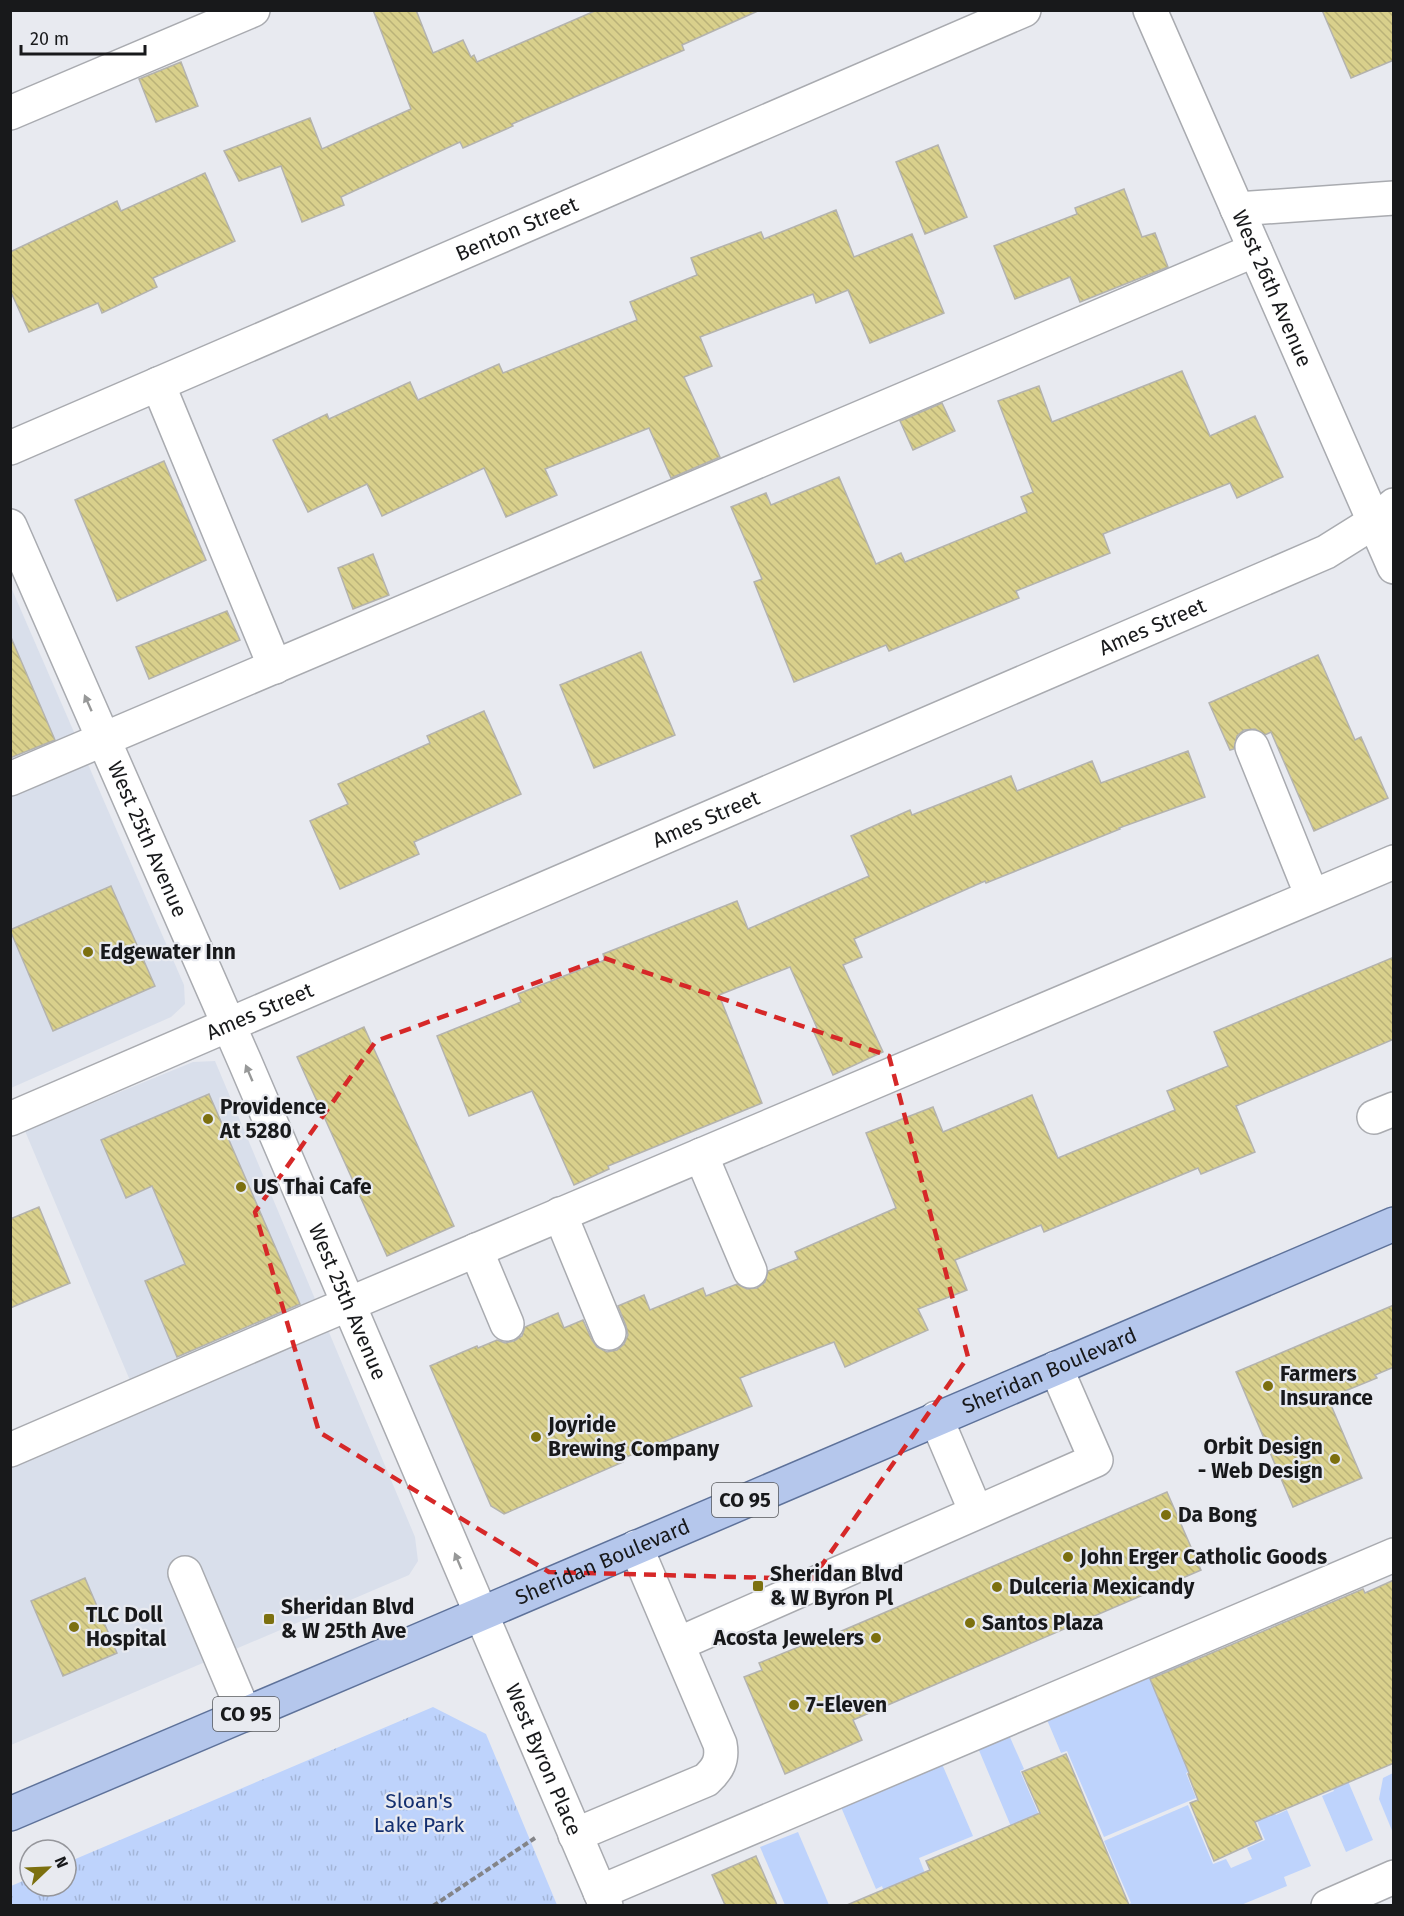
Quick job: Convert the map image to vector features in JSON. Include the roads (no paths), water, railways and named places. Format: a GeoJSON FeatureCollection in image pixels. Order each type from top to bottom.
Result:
{"type":"FeatureCollection","features":[{"type":"Feature","properties":{"kind":"main road","name":"Sheridan Boulevard"},"geometry":{"type":"LineString","coordinates":[[10,1814],[482,1615],[936,1418],[1394,1224]]}},
{"type":"Feature","properties":{"kind":"street"},"geometry":{"type":"LineString","coordinates":[[10,113],[253,10]]}},
{"type":"Feature","properties":{"kind":"street","name":"Benton Street"},"geometry":{"type":"LineString","coordinates":[[10,448],[1024,10]]}},
{"type":"Feature","properties":{"kind":"street","name":"West 26th Avenue"},"geometry":{"type":"LineString","coordinates":[[1150,10],[1255,250],[1384,514],[1394,567]]}},
{"type":"Feature","properties":{"kind":"street"},"geometry":{"type":"LineString","coordinates":[[1237,209],[1394,198]]}},
{"type":"Feature","properties":{"kind":"street"},"geometry":{"type":"LineString","coordinates":[[10,779],[1255,250]]}},
{"type":"Feature","properties":{"kind":"street"},"geometry":{"type":"LineString","coordinates":[[158,384],[275,667]]}},
{"type":"Feature","properties":{"kind":"street","name":"Ames Street"},"geometry":{"type":"LineString","coordinates":[[10,1119],[1326,552],[1384,514]]}},
{"type":"Feature","properties":{"kind":"street","name":"West 25th Avenue"},"geometry":{"type":"LineString","coordinates":[[10,526],[229,1026],[482,1615]]}},
{"type":"Feature","properties":{"kind":"street"},"geometry":{"type":"LineString","coordinates":[[1252,747],[1312,896]]}},
{"type":"Feature","properties":{"kind":"street"},"geometry":{"type":"LineString","coordinates":[[10,1450],[560,1214],[1394,862]]}},
{"type":"Feature","properties":{"kind":"street"},"geometry":{"type":"LineString","coordinates":[[700,1155],[750,1271]]}},
{"type":"Feature","properties":{"kind":"street"},"geometry":{"type":"LineString","coordinates":[[560,1214],[609,1333]]}},
{"type":"Feature","properties":{"kind":"street"},"geometry":{"type":"LineString","coordinates":[[476,1250],[507,1324]]}},
{"type":"Feature","properties":{"kind":"street"},"geometry":{"type":"LineString","coordinates":[[678,1644],[1096,1460],[1056,1368]]}},
{"type":"Feature","properties":{"kind":"street"},"geometry":{"type":"LineString","coordinates":[[936,1418],[976,1512]]}},
{"type":"Feature","properties":{"kind":"street"},"geometry":{"type":"LineString","coordinates":[[575,1835],[706,1780],[719,1765],[722,1755],[720,1744],[636,1547]]}},
{"type":"Feature","properties":{"kind":"street"},"geometry":{"type":"LineString","coordinates":[[603,1899],[1394,1554]]}},
{"type":"Feature","properties":{"kind":"street"},"geometry":{"type":"LineString","coordinates":[[185,1573],[245,1715]]}},
{"type":"Feature","properties":{"kind":"street","name":"West Byron Place"},"geometry":{"type":"LineString","coordinates":[[482,1615],[603,1899]]}},
{"type":"Feature","properties":{"kind":"street"},"geometry":{"type":"LineString","coordinates":[[1328,1905],[1394,1877]]}},
{"type":"Feature","properties":{"kind":"place","name":"Edgewater Inn"},"geometry":{"type":"Point","coordinates":[88,952]}},
{"type":"Feature","properties":{"kind":"place","name":"Providence At 5280"},"geometry":{"type":"Point","coordinates":[208,1119]}},
{"type":"Feature","properties":{"kind":"place","name":"US Thai Cafe"},"geometry":{"type":"Point","coordinates":[241,1187]}},
{"type":"Feature","properties":{"kind":"place","name":"Farmers Insurance"},"geometry":{"type":"Point","coordinates":[1268,1386]}},
{"type":"Feature","properties":{"kind":"place","name":"Joyride Brewing Company"},"geometry":{"type":"Point","coordinates":[536,1437]}},
{"type":"Feature","properties":{"kind":"place","name":"Orbit Design - Web Design"},"geometry":{"type":"Point","coordinates":[1335,1459]}},
{"type":"Feature","properties":{"kind":"place","name":"Da Bong"},"geometry":{"type":"Point","coordinates":[1166,1515]}},
{"type":"Feature","properties":{"kind":"place","name":"John Erger Catholic Goods"},"geometry":{"type":"Point","coordinates":[1068,1557]}},
{"type":"Feature","properties":{"kind":"place","name":"Sheridan Blvd & W Byron Pl"},"geometry":{"type":"Point","coordinates":[758,1586]}},
{"type":"Feature","properties":{"kind":"place","name":"Dulceria Mexicandy"},"geometry":{"type":"Point","coordinates":[997,1587]}},
{"type":"Feature","properties":{"kind":"place","name":"Sheridan Blvd & W 25th Ave"},"geometry":{"type":"Point","coordinates":[269,1619]}},
{"type":"Feature","properties":{"kind":"place","name":"Santos Plaza"},"geometry":{"type":"Point","coordinates":[970,1623]}},
{"type":"Feature","properties":{"kind":"place","name":"TLC Doll Hospital"},"geometry":{"type":"Point","coordinates":[74,1627]}},
{"type":"Feature","properties":{"kind":"place","name":"Acosta Jewelers"},"geometry":{"type":"Point","coordinates":[876,1638]}},
{"type":"Feature","properties":{"kind":"place","name":"7-Eleven"},"geometry":{"type":"Point","coordinates":[794,1705]}},
{"type":"Feature","properties":{"kind":"park label","name":"Sloan's Lake Park"},"geometry":{"type":"Point","coordinates":[419,1813]}}]}
